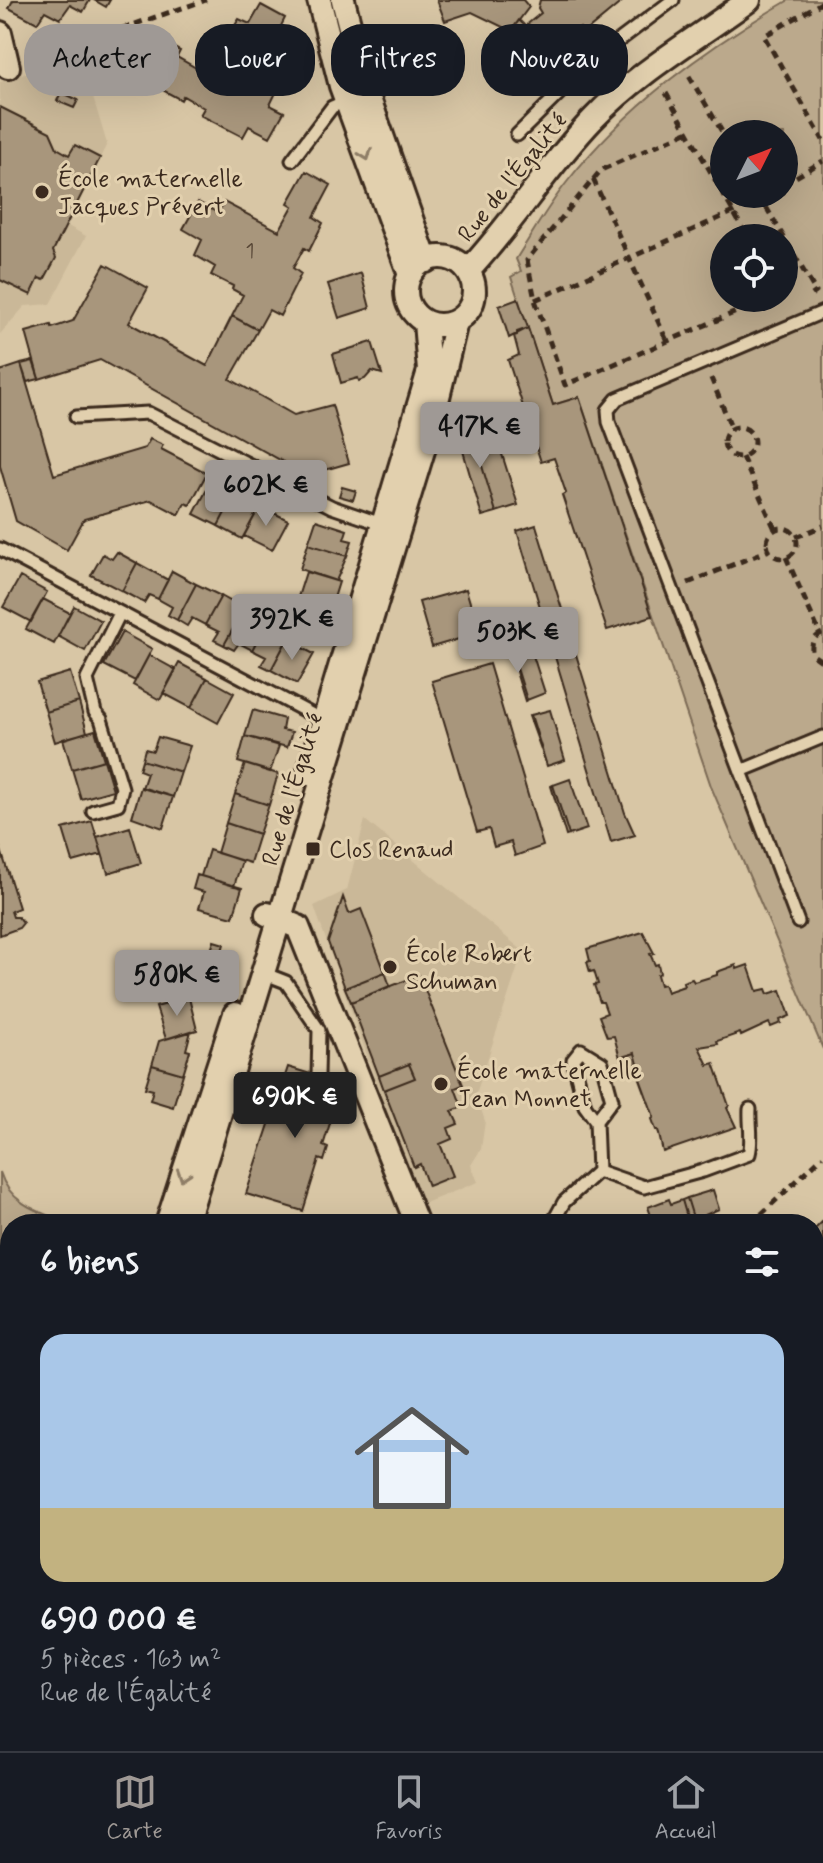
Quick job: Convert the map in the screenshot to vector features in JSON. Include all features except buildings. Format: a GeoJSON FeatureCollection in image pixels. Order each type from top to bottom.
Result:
{"type":"FeatureCollection","features":[{"type":"Feature","properties":{"kind":"street"},"geometry":{"type":"LineString","coordinates":[[319,0],[418,268],[407,296],[416,315],[425,322],[435,325],[456,322],[472,305],[473,281],[468,271],[449,258],[418,268]]}},
{"type":"Feature","properties":{"kind":"street"},"geometry":{"type":"LineString","coordinates":[[343,0],[357,97]]}},
{"type":"Feature","properties":{"kind":"street","name":"Rue de l'Égalité"},"geometry":{"type":"LineString","coordinates":[[468,271],[499,238],[553,163],[594,117],[633,81],[749,0]]}},
{"type":"Feature","properties":{"kind":"street"},"geometry":{"type":"LineString","coordinates":[[0,33],[8,67]]}},
{"type":"Feature","properties":{"kind":"street","name":"Rue de l'Égalité"},"geometry":{"type":"LineString","coordinates":[[391,528],[429,371],[425,322]]}},
{"type":"Feature","properties":{"kind":"street","name":"Rue de l'Égalité"},"geometry":{"type":"LineString","coordinates":[[170,1214],[273,917],[391,528],[433,418],[456,322]]}},
{"type":"Feature","properties":{"kind":"street"},"geometry":{"type":"LineString","coordinates":[[273,917],[298,927],[413,1214]]}},
{"type":"Feature","properties":{"kind":"street","name":"Rue de l'Égalité"},"geometry":{"type":"LineString","coordinates":[[189,1214],[263,973],[273,917]]}},
{"type":"Feature","properties":{"kind":"lane"},"geometry":{"type":"LineString","coordinates":[[517,135],[593,60],[673,0]]}},
{"type":"Feature","properties":{"kind":"lane"},"geometry":{"type":"LineString","coordinates":[[292,160],[332,107],[357,97]]}},
{"type":"Feature","properties":{"kind":"lane"},"geometry":{"type":"LineString","coordinates":[[798,922],[609,422],[608,410],[617,399],[823,312]]}},
{"type":"Feature","properties":{"kind":"lane"},"geometry":{"type":"LineString","coordinates":[[76,417],[148,413],[332,507],[391,528]]}},
{"type":"Feature","properties":{"kind":"lane"},"geometry":{"type":"LineString","coordinates":[[0,549],[330,724]]}},
{"type":"Feature","properties":{"kind":"lane"},"geometry":{"type":"LineString","coordinates":[[93,811],[118,804],[122,788],[101,719],[95,712],[87,679],[120,613]]}},
{"type":"Feature","properties":{"kind":"lane"},"geometry":{"type":"LineString","coordinates":[[741,771],[823,737]]}},
{"type":"Feature","properties":{"kind":"lane"},"geometry":{"type":"LineString","coordinates":[[263,973],[286,982],[319,1030],[318,1076]]}},
{"type":"Feature","properties":{"kind":"lane"},"geometry":{"type":"LineString","coordinates":[[557,1214],[564,1202],[598,1171],[596,1121],[585,1106],[573,1060],[581,1050],[602,1063],[612,1100],[596,1121]]}},
{"type":"Feature","properties":{"kind":"lane"},"geometry":{"type":"LineString","coordinates":[[598,1171],[644,1187],[703,1171],[749,1154],[752,1144],[750,1109]]}},
{"type":"Feature","properties":{"kind":"path"},"geometry":{"type":"LineString","coordinates":[[8,67],[206,0]]}},
{"type":"Feature","properties":{"kind":"path"},"geometry":{"type":"LineString","coordinates":[[823,2],[764,36],[823,140]]}},
{"type":"Feature","properties":{"kind":"path"},"geometry":{"type":"LineString","coordinates":[[689,76],[715,120]]}},
{"type":"Feature","properties":{"kind":"path"},"geometry":{"type":"LineString","coordinates":[[666,93],[740,224]]}},
{"type":"Feature","properties":{"kind":"path"},"geometry":{"type":"LineString","coordinates":[[687,132],[601,170],[527,260],[535,300],[565,385],[736,312]]}},
{"type":"Feature","properties":{"kind":"path"},"geometry":{"type":"LineString","coordinates":[[798,176],[823,161]]}},
{"type":"Feature","properties":{"kind":"path"},"geometry":{"type":"LineString","coordinates":[[593,179],[667,341]]}},
{"type":"Feature","properties":{"kind":"path"},"geometry":{"type":"LineString","coordinates":[[535,300],[740,208]]}},
{"type":"Feature","properties":{"kind":"path"},"geometry":{"type":"LineString","coordinates":[[768,208],[816,292],[808,298]]}},
{"type":"Feature","properties":{"kind":"path"},"geometry":{"type":"LineString","coordinates":[[704,362],[732,429]]}},
{"type":"Feature","properties":{"kind":"path"},"geometry":{"type":"LineString","coordinates":[[742,457],[753,447],[753,437],[747,429],[732,429],[725,435],[724,444],[729,453],[742,457],[775,529]]}},
{"type":"Feature","properties":{"kind":"path"},"geometry":{"type":"LineString","coordinates":[[796,537],[823,526]]}},
{"type":"Feature","properties":{"kind":"path"},"geometry":{"type":"LineString","coordinates":[[775,529],[790,530],[796,537],[796,547],[786,557],[776,557],[769,550],[767,540],[775,529]]}},
{"type":"Feature","properties":{"kind":"path"},"geometry":{"type":"LineString","coordinates":[[672,589],[769,550]]}},
{"type":"Feature","properties":{"kind":"path"},"geometry":{"type":"LineString","coordinates":[[786,557],[822,634],[813,641],[811,650],[823,662]]}},
{"type":"Feature","properties":{"kind":"path"},"geometry":{"type":"LineString","coordinates":[[762,1214],[823,1156]]}},
{"type":"Feature","properties":{"kind":"shaded area"},"geometry":{"type":"Polygon","coordinates":[[[789,0],[823,0],[823,1049],[712,789],[579,397],[553,405],[511,277],[521,271],[516,259],[553,201],[590,154],[669,80],[789,0]]]}},
{"type":"Feature","properties":{"kind":"shaded area","name":"École maternelle Jacques Prévert"},"geometry":{"type":"Polygon","coordinates":[[[24,74],[24,96],[93,96],[107,144],[66,225],[86,236],[50,304],[25,306],[0,334],[0,82],[24,74]]]}},
{"type":"Feature","properties":{"kind":"shaded area"},"geometry":{"type":"Polygon","coordinates":[[[365,820],[523,951],[476,1094],[485,1121],[481,1149],[471,1165],[478,1182],[420,1205],[314,906],[347,890],[365,820]]]}},
{"type":"Feature","properties":{"kind":"shaded area"},"geometry":{"type":"Polygon","coordinates":[[[0,1172],[19,1200],[45,1214],[0,1214],[0,1172]]]}},
{"type":"Feature","properties":{"kind":"place","name":"École maternelle Jacques Prévert"},"geometry":{"type":"Point","coordinates":[42,192]}},
{"type":"Feature","properties":{"kind":"place","name":"Clos Renaud"},"geometry":{"type":"Point","coordinates":[313,849]}},
{"type":"Feature","properties":{"kind":"place","name":"École Robert Schuman"},"geometry":{"type":"Point","coordinates":[390,967]}},
{"type":"Feature","properties":{"kind":"place","name":"École maternelle Jean Monnet"},"geometry":{"type":"Point","coordinates":[441,1084]}}]}
